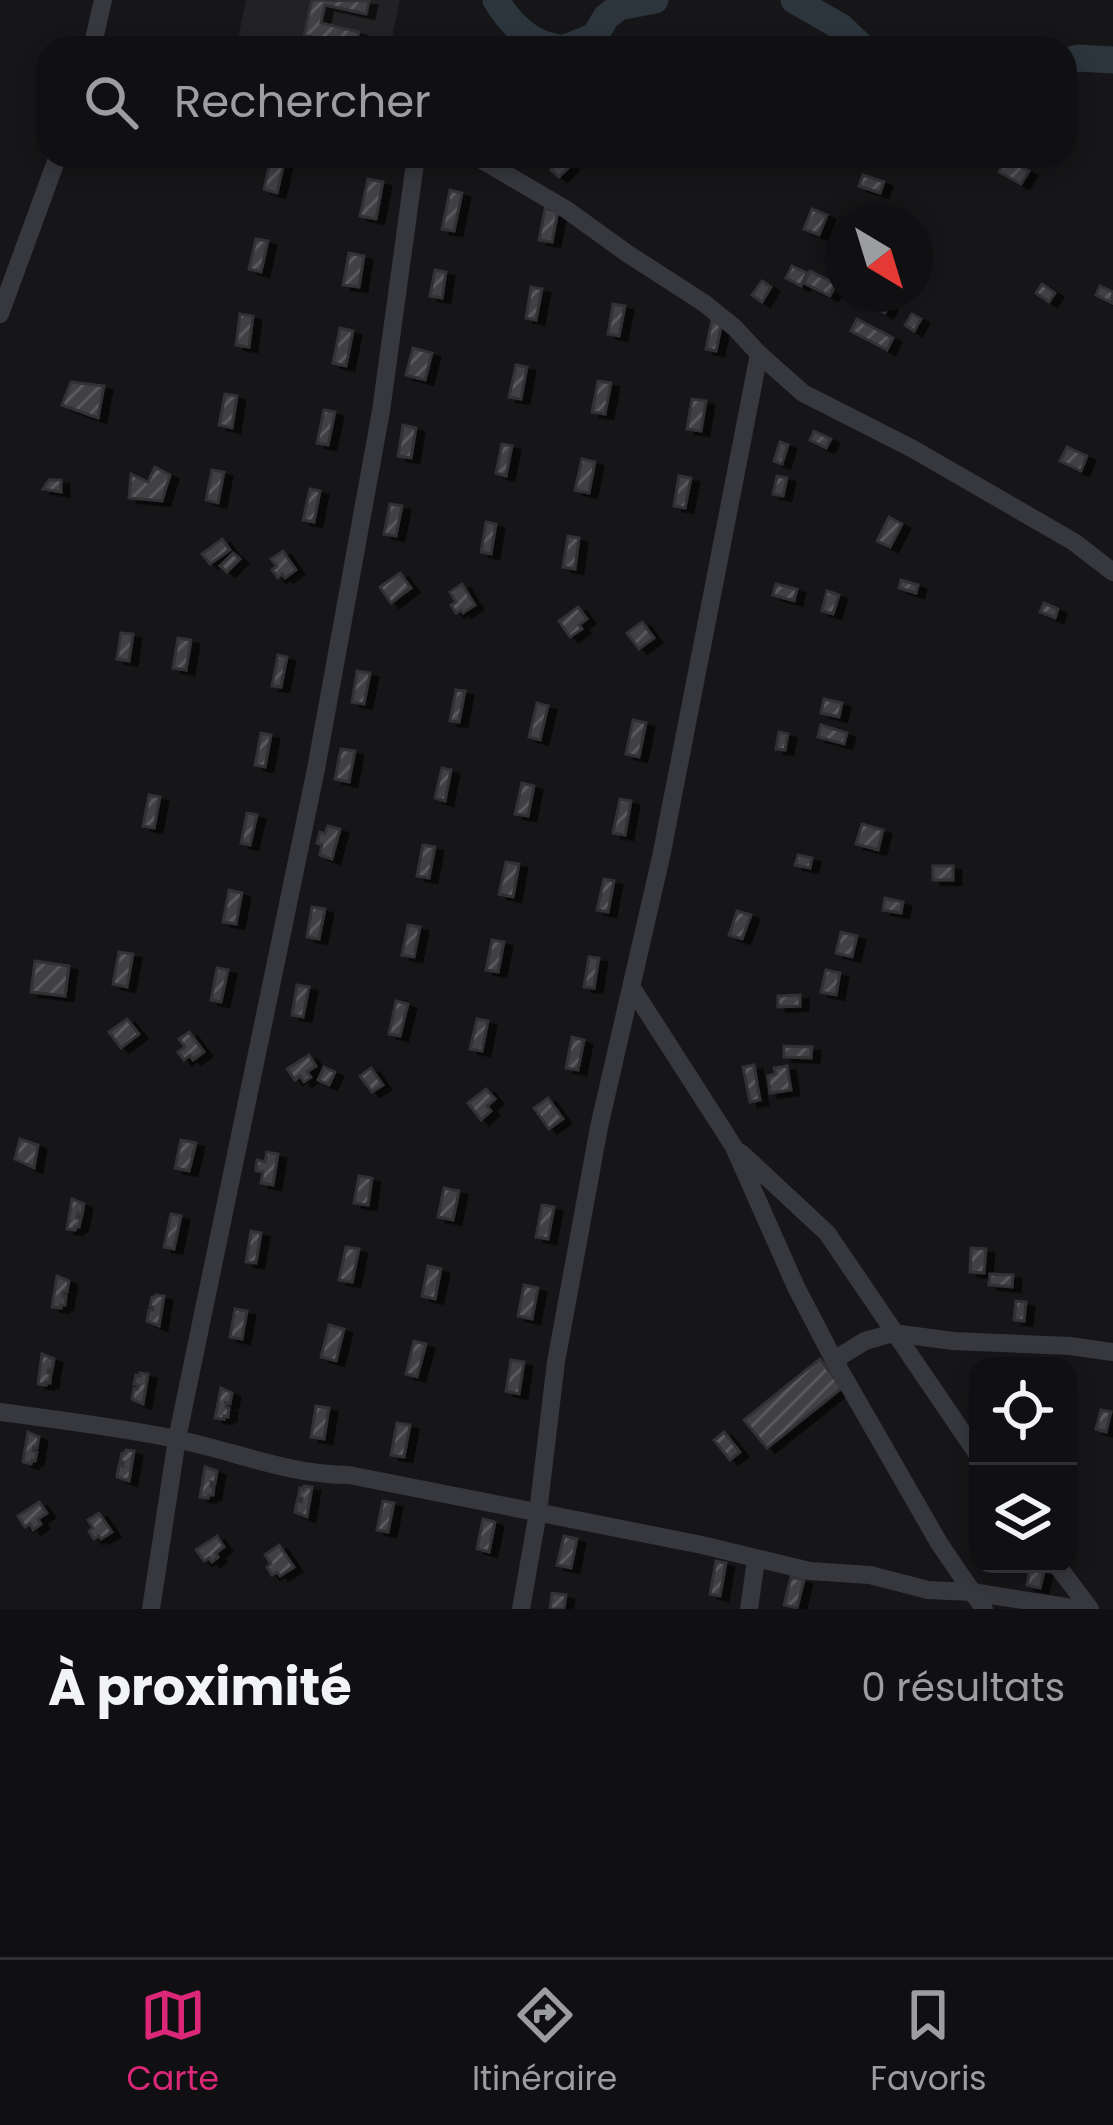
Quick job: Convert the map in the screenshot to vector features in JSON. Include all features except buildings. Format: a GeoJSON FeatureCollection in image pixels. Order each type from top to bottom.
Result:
{"type":"FeatureCollection","features":[{"type":"Feature","properties":{"kind":"street"},"geometry":{"type":"LineString","coordinates":[[95,36],[103,0]]}},
{"type":"Feature","properties":{"kind":"street"},"geometry":{"type":"LineString","coordinates":[[0,314],[54,168]]}},
{"type":"Feature","properties":{"kind":"street"},"geometry":{"type":"LineString","coordinates":[[152,1609],[177,1439],[316,769],[381,411],[414,168]]}},
{"type":"Feature","properties":{"kind":"street"},"geometry":{"type":"LineString","coordinates":[[495,168],[567,210],[704,303],[803,393],[950,470],[1074,542],[1113,572]]}},
{"type":"Feature","properties":{"kind":"street"},"geometry":{"type":"LineString","coordinates":[[521,1609],[560,1338],[599,1127],[661,857],[759,354]]}},
{"type":"Feature","properties":{"kind":"street"},"geometry":{"type":"LineString","coordinates":[[632,988],[734,1147],[834,1360],[940,1543],[987,1601]]}},
{"type":"Feature","properties":{"kind":"street"},"geometry":{"type":"LineString","coordinates":[[734,1147],[826,1233],[969,1442]]}},
{"type":"Feature","properties":{"kind":"street"},"geometry":{"type":"LineString","coordinates":[[834,1360],[865,1341],[892,1333],[1113,1352]]}},
{"type":"Feature","properties":{"kind":"street"},"geometry":{"type":"LineString","coordinates":[[0,1412],[177,1439],[295,1470],[349,1475],[538,1512],[810,1571],[870,1575],[987,1601],[1079,1609]]}},
{"type":"Feature","properties":{"kind":"street"},"geometry":{"type":"LineString","coordinates":[[748,1609],[756,1560]]}},
{"type":"Feature","properties":{"kind":"street"},"geometry":{"type":"LineString","coordinates":[[1063,1573],[1090,1609]]}},
{"type":"Feature","properties":{"kind":"shaded area"},"geometry":{"type":"Polygon","coordinates":[[[246,0],[400,0],[392,36],[238,36],[246,0]]]}},
{"type":"Feature","properties":{"kind":"waterway"},"geometry":{"type":"LineString","coordinates":[[496,0],[529,36]]}},
{"type":"Feature","properties":{"kind":"waterway"},"geometry":{"type":"LineString","coordinates":[[595,36],[606,17],[619,7],[655,0]]}},
{"type":"Feature","properties":{"kind":"waterway"},"geometry":{"type":"LineString","coordinates":[[794,0],[850,36]]}},
{"type":"Feature","properties":{"kind":"waterway"},"geometry":{"type":"LineString","coordinates":[[1077,58],[1113,60]]}}]}
